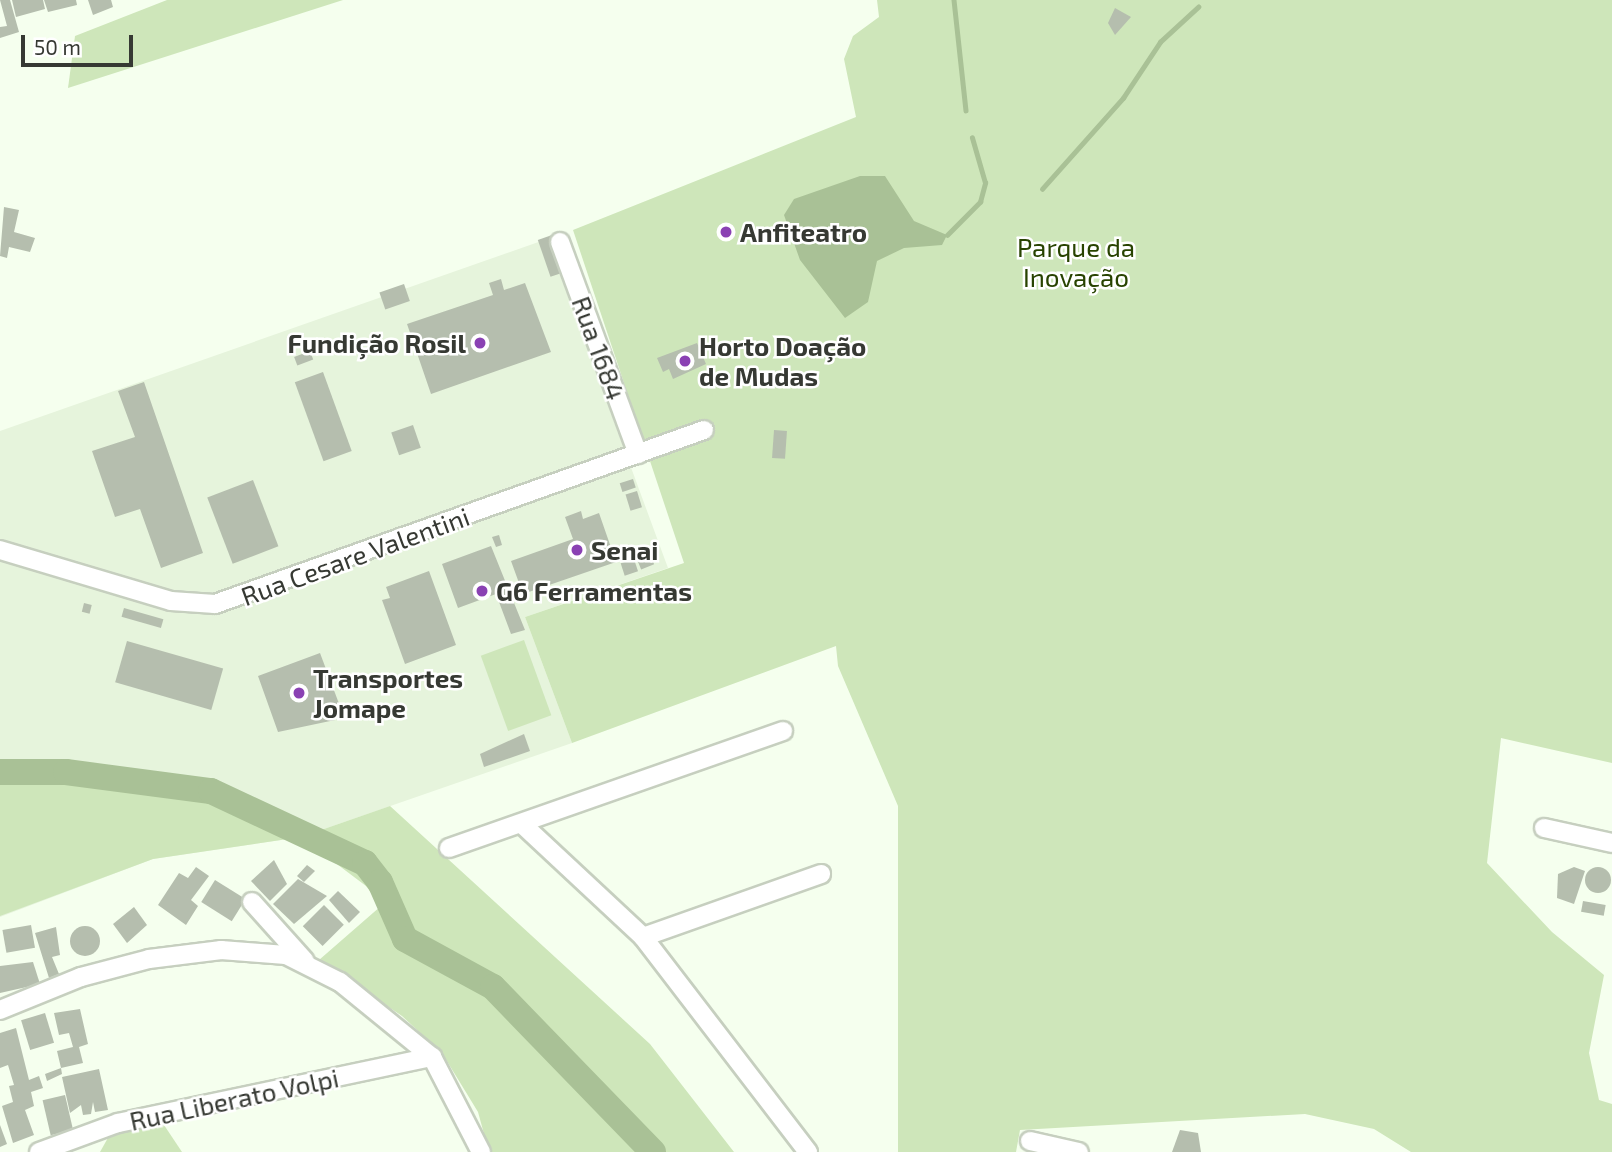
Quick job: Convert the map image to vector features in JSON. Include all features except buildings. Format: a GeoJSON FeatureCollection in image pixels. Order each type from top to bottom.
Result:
{"type":"FeatureCollection","features":[{"type":"Feature","properties":{"kind":"street","name":"Rua 1684"},"geometry":{"type":"LineString","coordinates":[[560,242],[638,454]]}},
{"type":"Feature","properties":{"kind":"street","name":"Rua Cesare Valentini"},"geometry":{"type":"LineString","coordinates":[[0,550],[172,601],[215,604],[704,430]]}},
{"type":"Feature","properties":{"kind":"street"},"geometry":{"type":"LineString","coordinates":[[449,848],[783,731]]}},
{"type":"Feature","properties":{"kind":"street"},"geometry":{"type":"LineString","coordinates":[[522,824],[643,937],[808,1152]]}},
{"type":"Feature","properties":{"kind":"street"},"geometry":{"type":"LineString","coordinates":[[1544,828],[1612,844]]}},
{"type":"Feature","properties":{"kind":"street"},"geometry":{"type":"LineString","coordinates":[[643,937],[821,874]]}},
{"type":"Feature","properties":{"kind":"street"},"geometry":{"type":"LineString","coordinates":[[252,902],[305,961],[387,1016],[432,1058],[481,1152]]}},
{"type":"Feature","properties":{"kind":"street"},"geometry":{"type":"LineString","coordinates":[[0,1010],[81,976],[149,959],[239,950],[305,961]]}},
{"type":"Feature","properties":{"kind":"street","name":"Rua Liberato Volpi"},"geometry":{"type":"LineString","coordinates":[[39,1152],[118,1123],[432,1058]]}},
{"type":"Feature","properties":{"kind":"street"},"geometry":{"type":"LineString","coordinates":[[1030,1141],[1079,1152]]}},
{"type":"Feature","properties":{"kind":"shaded area"},"geometry":{"type":"Polygon","coordinates":[[[860,176],[885,176],[914,221],[947,235],[942,245],[904,248],[877,261],[868,302],[845,318],[800,260],[784,215],[794,199],[860,176]]]}},
{"type":"Feature","properties":{"kind":"shaded area"},"geometry":{"type":"Polygon","coordinates":[[[547,239],[668,568],[525,617],[572,743],[301,837],[153,859],[0,917],[0,431],[547,239]]]}},
{"type":"Feature","properties":{"kind":"green space"},"geometry":{"type":"Polygon","coordinates":[[[167,0],[343,0],[68,88],[75,36],[167,0]]]}},
{"type":"Feature","properties":{"kind":"green space","name":"Parque da Inovação"},"geometry":{"type":"Polygon","coordinates":[[[877,0],[1612,0],[1612,763],[1501,738],[1487,863],[1552,932],[1604,975],[1589,1053],[1599,1100],[1612,1104],[1612,1152],[1411,1152],[1374,1129],[1305,1114],[1020,1130],[1016,1152],[898,1152],[898,806],[838,666],[836,646],[572,743],[525,617],[684,563],[573,230],[856,117],[844,59],[853,36],[879,17],[877,0]]]}},
{"type":"Feature","properties":{"kind":"green space"},"geometry":{"type":"Polygon","coordinates":[[[524,640],[551,715],[508,731],[481,656],[524,640]]]}},
{"type":"Feature","properties":{"kind":"green space"},"geometry":{"type":"Polygon","coordinates":[[[0,772],[66,772],[211,791],[301,837],[153,859],[0,916],[0,772]]]}},
{"type":"Feature","properties":{"kind":"green space"},"geometry":{"type":"Polygon","coordinates":[[[390,806],[650,1044],[734,1152],[489,1152],[478,1112],[442,1053],[402,1016],[319,960],[381,906],[366,886],[301,837],[390,806]]]}},
{"type":"Feature","properties":{"kind":"green space"},"geometry":{"type":"Polygon","coordinates":[[[162,1122],[182,1152],[100,1152],[114,1127],[162,1122]]]}},
{"type":"Feature","properties":{"kind":"waterway"},"geometry":{"type":"LineString","coordinates":[[954,0],[966,110]]}},
{"type":"Feature","properties":{"kind":"waterway"},"geometry":{"type":"LineString","coordinates":[[1042,189],[1123,98],[1160,42],[1198,7]]}},
{"type":"Feature","properties":{"kind":"waterway"},"geometry":{"type":"LineString","coordinates":[[947,235],[980,202],[985,183],[972,138]]}},
{"type":"Feature","properties":{"kind":"waterway"},"geometry":{"type":"LineString","coordinates":[[0,772],[66,772],[211,791],[365,863],[380,882],[405,939],[493,987],[653,1152]]}},
{"type":"Feature","properties":{"kind":"place","name":"Anfiteatro"},"geometry":{"type":"Point","coordinates":[726,232]}},
{"type":"Feature","properties":{"kind":"place","name":"Fundição Rosil"},"geometry":{"type":"Point","coordinates":[480,343]}},
{"type":"Feature","properties":{"kind":"place","name":"Horto Doação de Mudas"},"geometry":{"type":"Point","coordinates":[685,361]}},
{"type":"Feature","properties":{"kind":"place","name":"Senai"},"geometry":{"type":"Point","coordinates":[577,550]}},
{"type":"Feature","properties":{"kind":"place","name":"G6 Ferramentas"},"geometry":{"type":"Point","coordinates":[482,591]}},
{"type":"Feature","properties":{"kind":"place","name":"Transportes Jomape"},"geometry":{"type":"Point","coordinates":[299,693]}}]}
